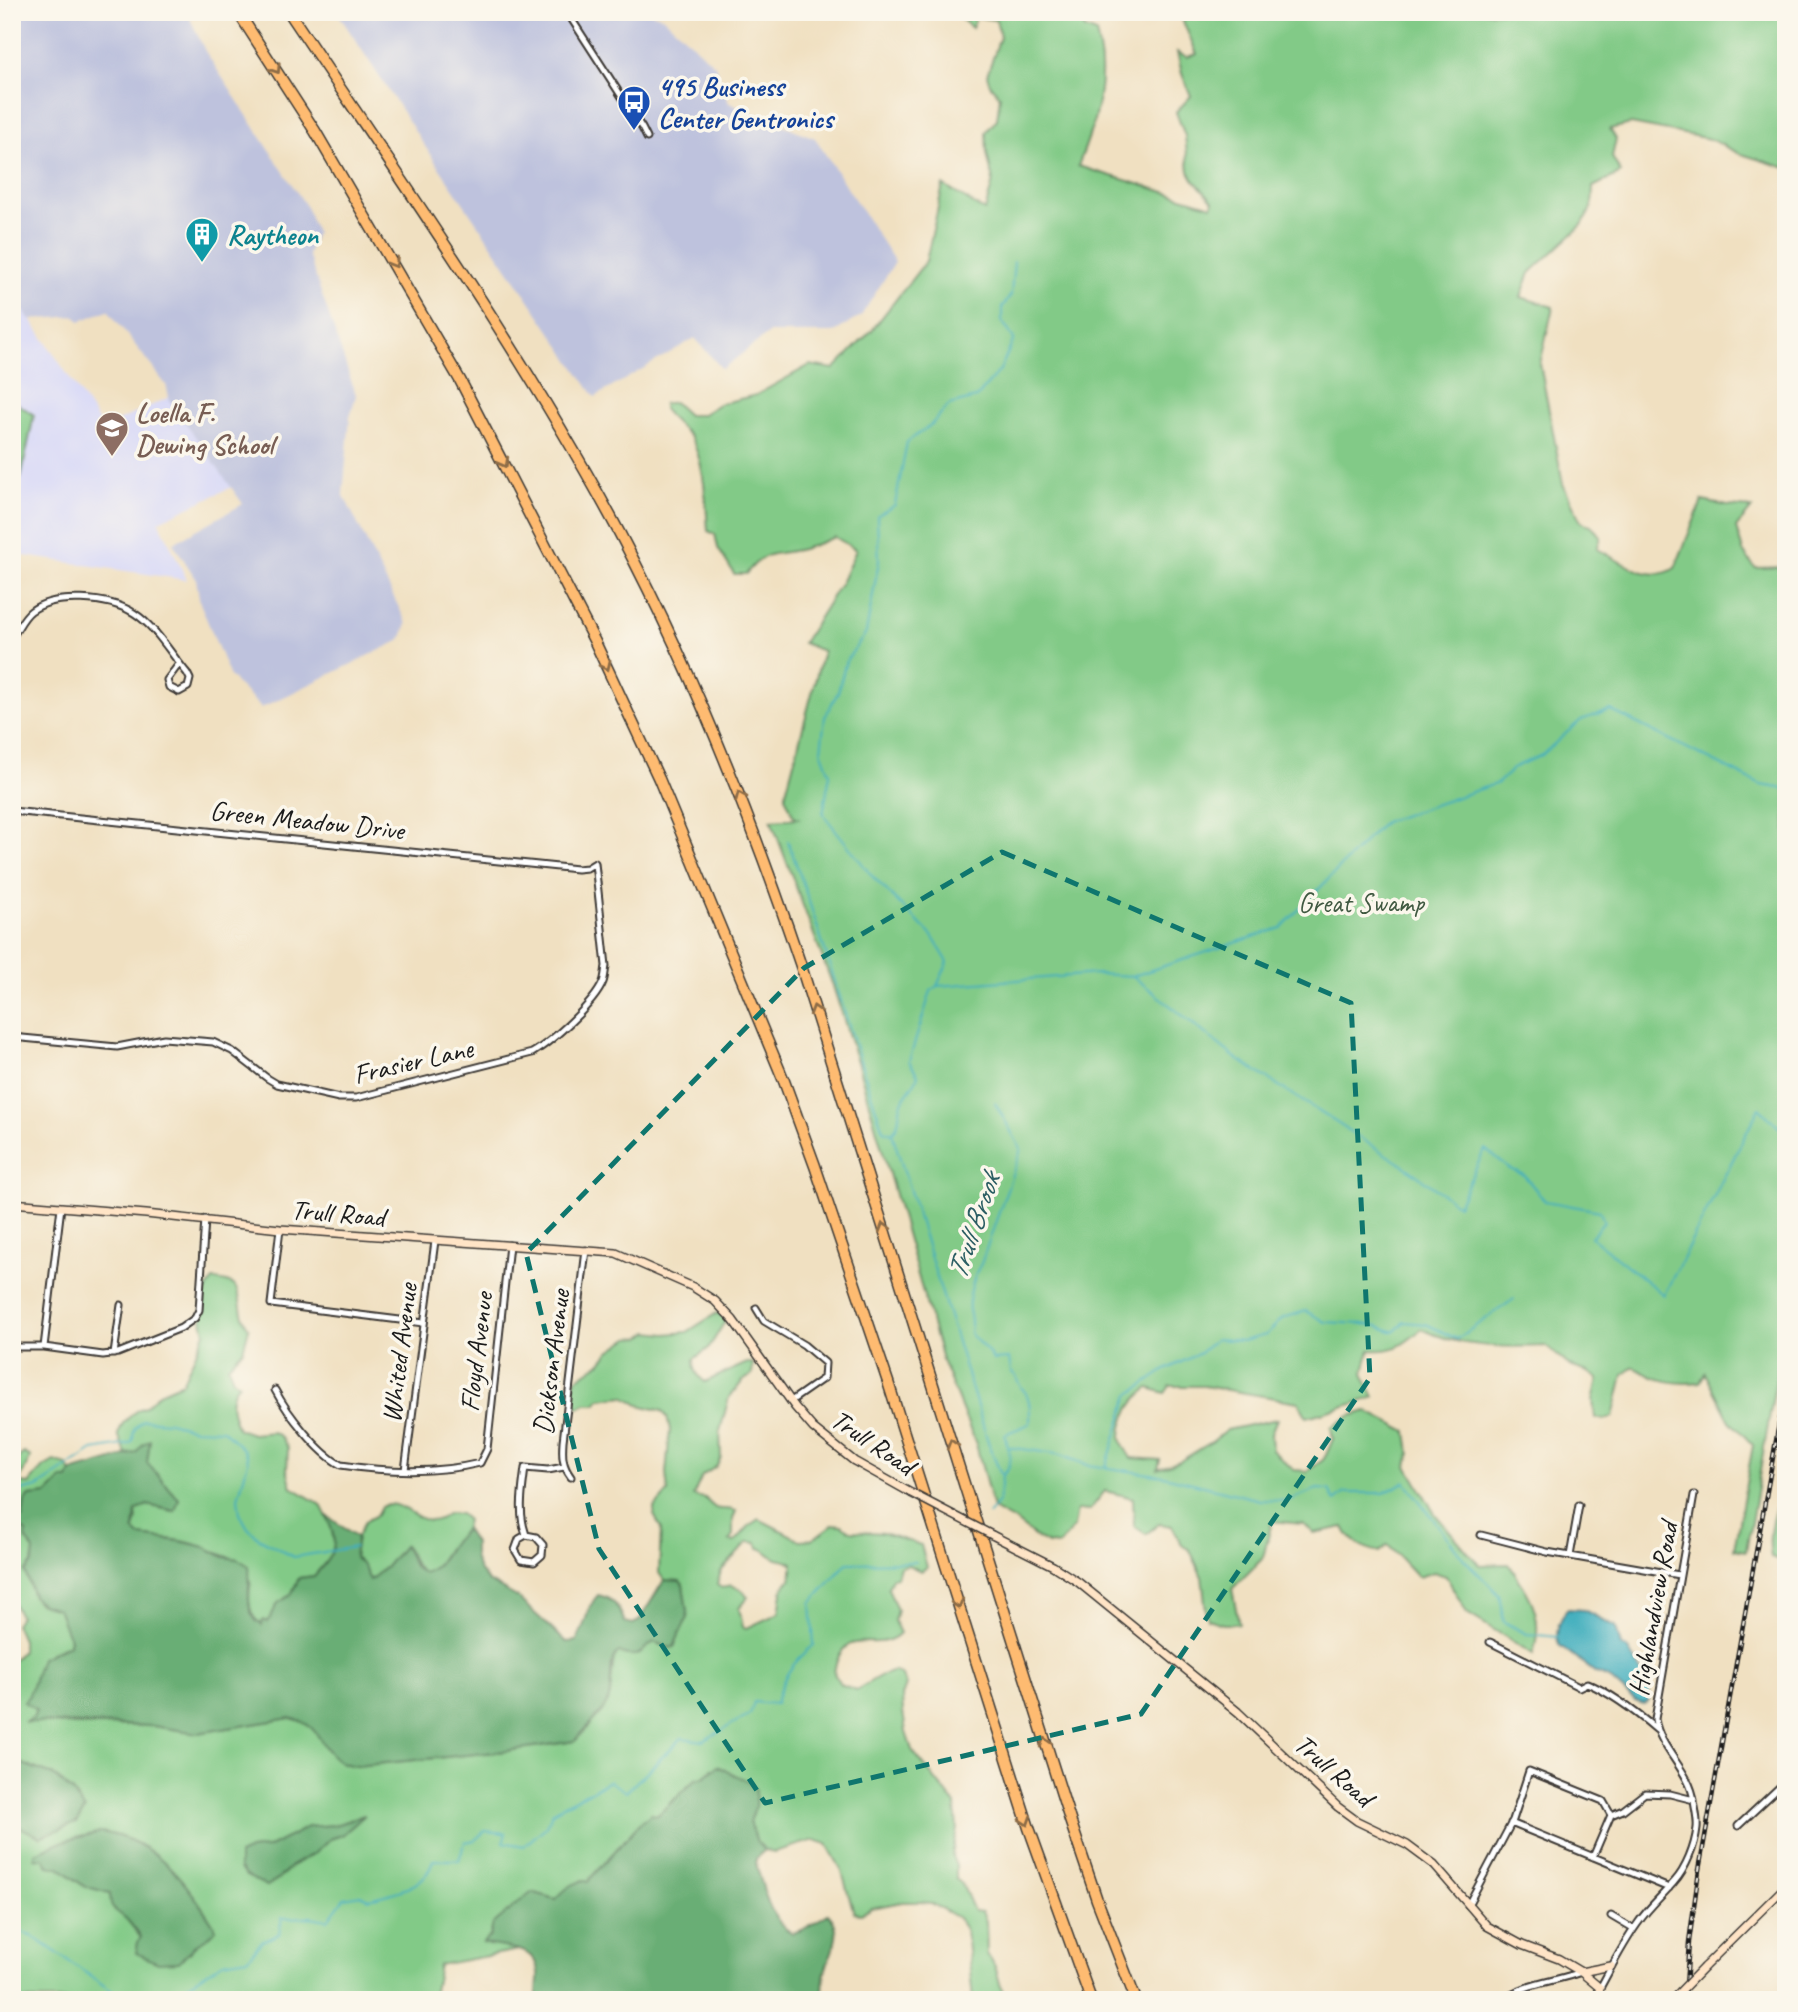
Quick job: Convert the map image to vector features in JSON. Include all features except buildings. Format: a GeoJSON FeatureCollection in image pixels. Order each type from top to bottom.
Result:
{"type":"FeatureCollection","features":[{"type":"Feature","properties":{"kind":"highway"},"geometry":{"type":"LineString","coordinates":[[238,12],[322,143],[460,380],[589,630],[659,779],[784,1081],[816,1166],[884,1369],[1037,1855],[1091,2000]]}},
{"type":"Feature","properties":{"kind":"highway"},"geometry":{"type":"LineString","coordinates":[[289,12],[556,420],[639,571],[704,709],[756,835],[801,966],[1057,1779],[1097,1900],[1136,2000]]}},
{"type":"Feature","properties":{"kind":"highway"},"geometry":{"type":"LineString","coordinates":[[1097,1900],[1144,2000]]}},
{"type":"Feature","properties":{"kind":"street"},"geometry":{"type":"LineString","coordinates":[[567,12],[647,138]]}},
{"type":"Feature","properties":{"kind":"street"},"geometry":{"type":"LineString","coordinates":[[12,637],[28,613],[42,604],[62,599],[105,603],[134,613],[179,664],[190,679],[188,687],[179,692],[169,687],[167,680],[179,664]]}},
{"type":"Feature","properties":{"kind":"street","name":"Green Meadow Drive"},"geometry":{"type":"LineString","coordinates":[[12,811],[577,869],[587,868],[595,863]]}},
{"type":"Feature","properties":{"kind":"street","name":"Frasier Lane"},"geometry":{"type":"LineString","coordinates":[[12,1037],[117,1047],[164,1038],[213,1042],[232,1051],[277,1084],[347,1099],[513,1059],[532,1053],[552,1041],[592,999],[603,982],[606,966],[595,863]]}},
{"type":"Feature","properties":{"kind":"street","name":"Trull Road"},"geometry":{"type":"LineString","coordinates":[[12,1203],[205,1219],[281,1229],[611,1251],[709,1297],[733,1320],[813,1428],[847,1457],[1065,1573],[1238,1712],[1338,1807],[1357,1821],[1407,1844],[1434,1865],[1487,1926],[1497,1933],[1559,1959],[1600,1988]]}},
{"type":"Feature","properties":{"kind":"street"},"geometry":{"type":"LineString","coordinates":[[44,1347],[61,1207]]}},
{"type":"Feature","properties":{"kind":"street"},"geometry":{"type":"LineString","coordinates":[[12,1347],[44,1347],[114,1354],[181,1328],[195,1318],[197,1313],[205,1219]]}},
{"type":"Feature","properties":{"kind":"street"},"geometry":{"type":"LineString","coordinates":[[281,1229],[271,1304],[424,1323]]}},
{"type":"Feature","properties":{"kind":"street","name":"Whited Avenue"},"geometry":{"type":"LineString","coordinates":[[405,1470],[435,1241]]}},
{"type":"Feature","properties":{"kind":"street","name":"Floyd Avenue"},"geometry":{"type":"LineString","coordinates":[[405,1470],[446,1470],[480,1463],[487,1449],[509,1245]]}},
{"type":"Feature","properties":{"kind":"street","name":"Dickson Avenue"},"geometry":{"type":"LineString","coordinates":[[571,1477],[564,1468],[563,1441],[586,1249]]}},
{"type":"Feature","properties":{"kind":"street"},"geometry":{"type":"LineString","coordinates":[[114,1354],[121,1305]]}},
{"type":"Feature","properties":{"kind":"street"},"geometry":{"type":"LineString","coordinates":[[756,1308],[764,1321],[804,1345],[825,1363],[824,1378],[791,1401]]}},
{"type":"Feature","properties":{"kind":"street"},"geometry":{"type":"LineString","coordinates":[[275,1390],[331,1460],[350,1466],[405,1470]]}},
{"type":"Feature","properties":{"kind":"street"},"geometry":{"type":"LineString","coordinates":[[526,1535],[520,1508],[525,1468],[548,1471],[564,1468]]}},
{"type":"Feature","properties":{"kind":"street","name":"Highlandview Road"},"geometry":{"type":"LineString","coordinates":[[1657,1730],[1656,1708],[1694,1495]]}},
{"type":"Feature","properties":{"kind":"street"},"geometry":{"type":"LineString","coordinates":[[1570,1556],[1579,1505]]}},
{"type":"Feature","properties":{"kind":"street"},"geometry":{"type":"LineString","coordinates":[[526,1535],[536,1537],[543,1545],[542,1555],[534,1562],[524,1562],[516,1554],[517,1542],[526,1535]]}},
{"type":"Feature","properties":{"kind":"street"},"geometry":{"type":"LineString","coordinates":[[1480,1535],[1570,1556],[1679,1575]]}},
{"type":"Feature","properties":{"kind":"street"},"geometry":{"type":"LineString","coordinates":[[1490,1642],[1579,1686],[1587,1683],[1595,1686],[1626,1704],[1657,1730],[1689,1786],[1694,1800],[1698,1827],[1686,1863],[1670,1888],[1633,1929],[1611,1966],[1596,2000]]}},
{"type":"Feature","properties":{"kind":"street"},"geometry":{"type":"LineString","coordinates":[[1468,1905],[1511,1823],[1529,1771],[1603,1801],[1611,1815]]}},
{"type":"Feature","properties":{"kind":"street"},"geometry":{"type":"LineString","coordinates":[[1738,1826],[1786,1782]]}},
{"type":"Feature","properties":{"kind":"street"},"geometry":{"type":"LineString","coordinates":[[1593,1857],[1611,1815],[1623,1810],[1645,1793],[1670,1794],[1694,1800]]}},
{"type":"Feature","properties":{"kind":"street"},"geometry":{"type":"LineString","coordinates":[[1511,1823],[1670,1888]]}},
{"type":"Feature","properties":{"kind":"street"},"geometry":{"type":"LineString","coordinates":[[1672,2000],[1786,1886]]}},
{"type":"Feature","properties":{"kind":"street"},"geometry":{"type":"LineString","coordinates":[[1611,1916],[1633,1929]]}},
{"type":"Feature","properties":{"kind":"street"},"geometry":{"type":"LineString","coordinates":[[1502,2000],[1527,1988],[1611,1966]]}},
{"type":"Feature","properties":{"kind":"highlighted area"},"geometry":{"type":"Polygon","coordinates":[[[1002,852],[1351,1003],[1370,1378],[1141,1714],[765,1803],[599,1549],[526,1253],[804,968],[1002,852]]]}},
{"type":"Feature","properties":{"kind":"shaded area"},"geometry":{"type":"Polygon","coordinates":[[[12,12],[187,12],[205,51],[306,206],[316,233],[308,254],[356,395],[350,417],[343,494],[407,624],[401,640],[261,708],[230,677],[200,603],[196,579],[173,543],[243,504],[170,401],[166,385],[108,310],[80,321],[75,316],[30,320],[12,294],[12,12]]]}},
{"type":"Feature","properties":{"kind":"shaded area"},"geometry":{"type":"Polygon","coordinates":[[[337,12],[649,12],[663,17],[715,65],[729,103],[815,138],[895,262],[861,316],[833,333],[769,333],[722,369],[695,338],[595,397],[337,12]]]}},
{"type":"Feature","properties":{"kind":"shaded area","name":"Loella F. Dewing School"},"geometry":{"type":"Polygon","coordinates":[[[12,291],[103,428],[172,396],[232,487],[159,521],[187,580],[12,554],[12,291]]]}},
{"type":"Feature","properties":{"kind":"green space","name":"Great Swamp"},"geometry":{"type":"Polygon","coordinates":[[[953,12],[1084,12],[1084,28],[1096,33],[1101,78],[1095,117],[1078,166],[1212,206],[1213,201],[1189,171],[1185,136],[1176,112],[1191,96],[1177,52],[1187,57],[1197,54],[1179,12],[1784,12],[1786,168],[1738,153],[1710,139],[1631,124],[1610,129],[1616,139],[1612,157],[1621,173],[1593,187],[1592,207],[1582,225],[1530,273],[1521,297],[1553,307],[1540,364],[1563,484],[1581,522],[1591,525],[1601,537],[1597,549],[1635,569],[1655,574],[1665,573],[1675,568],[1702,501],[1752,508],[1736,528],[1743,551],[1755,568],[1786,567],[1786,1323],[1746,1551],[1734,1549],[1753,1445],[1730,1421],[1705,1373],[1700,1382],[1682,1383],[1658,1379],[1634,1367],[1623,1375],[1613,1417],[1604,1420],[1595,1418],[1593,1400],[1598,1379],[1588,1372],[1570,1366],[1546,1346],[1498,1347],[1467,1343],[1422,1329],[1398,1346],[1386,1350],[1370,1350],[1363,1374],[1374,1397],[1366,1400],[1307,1417],[1298,1402],[1204,1386],[1170,1386],[1165,1393],[1149,1388],[1129,1409],[1123,1423],[1122,1443],[1131,1458],[1160,1460],[1158,1469],[1180,1461],[1227,1430],[1277,1419],[1271,1433],[1272,1450],[1294,1470],[1307,1471],[1323,1460],[1333,1439],[1331,1427],[1350,1416],[1367,1411],[1407,1432],[1410,1453],[1407,1466],[1435,1514],[1479,1565],[1509,1564],[1529,1596],[1537,1627],[1533,1654],[1467,1613],[1446,1576],[1434,1572],[1418,1577],[1388,1545],[1379,1552],[1368,1549],[1354,1541],[1344,1527],[1314,1533],[1303,1524],[1272,1521],[1263,1558],[1232,1589],[1239,1624],[1223,1624],[1207,1619],[1202,1577],[1190,1550],[1183,1546],[1172,1526],[1159,1524],[1146,1534],[1134,1526],[1133,1498],[1105,1491],[1089,1511],[1077,1510],[1074,1527],[1059,1545],[1038,1539],[993,1509],[976,1444],[943,1363],[833,986],[771,820],[798,818],[793,815],[785,796],[823,651],[803,643],[842,581],[856,550],[835,537],[802,549],[771,554],[759,560],[746,574],[734,574],[718,548],[715,534],[708,531],[704,482],[695,447],[690,437],[663,409],[663,404],[674,402],[688,415],[701,415],[719,404],[756,395],[810,365],[834,369],[872,330],[926,261],[943,185],[985,211],[993,181],[986,132],[997,119],[1000,96],[990,85],[987,75],[1000,37],[996,20],[976,17],[972,28],[953,12]]]}},
{"type":"Feature","properties":{"kind":"green space"},"geometry":{"type":"Polygon","coordinates":[[[12,400],[34,415],[21,478],[13,481],[12,400]]]}},
{"type":"Feature","properties":{"kind":"green space"},"geometry":{"type":"Polygon","coordinates":[[[213,1280],[225,1281],[237,1290],[244,1320],[249,1328],[243,1350],[228,1366],[233,1379],[239,1383],[231,1405],[238,1429],[252,1434],[273,1432],[281,1437],[288,1448],[287,1470],[292,1487],[321,1505],[330,1523],[335,1546],[334,1552],[314,1576],[299,1578],[291,1595],[286,1597],[263,1625],[251,1612],[251,1581],[238,1559],[190,1543],[139,1536],[134,1530],[136,1511],[146,1505],[174,1511],[179,1499],[146,1463],[149,1441],[137,1453],[126,1454],[118,1434],[123,1423],[137,1410],[145,1407],[159,1393],[182,1383],[205,1333],[202,1305],[213,1280]]]}},
{"type":"Feature","properties":{"kind":"green space"},"geometry":{"type":"Polygon","coordinates":[[[717,1313],[727,1318],[709,1348],[694,1359],[696,1372],[705,1382],[747,1363],[753,1363],[752,1375],[729,1397],[720,1431],[721,1457],[717,1466],[702,1476],[693,1496],[705,1498],[717,1508],[736,1511],[733,1536],[729,1541],[735,1542],[759,1519],[800,1540],[813,1539],[833,1524],[851,1531],[883,1533],[921,1545],[927,1567],[921,1571],[908,1565],[900,1567],[897,1577],[892,1578],[888,1588],[897,1610],[894,1621],[900,1633],[881,1642],[853,1643],[838,1657],[834,1673],[840,1684],[856,1690],[894,1671],[902,1676],[906,1685],[902,1696],[906,1732],[912,1750],[955,1804],[957,1829],[952,1856],[956,1866],[956,1879],[962,1884],[974,1911],[982,1912],[986,1921],[987,1954],[1007,2000],[973,2000],[966,1931],[958,1918],[931,1903],[919,1902],[902,1902],[872,1908],[861,1914],[854,1913],[841,1869],[827,1844],[815,1840],[774,1852],[765,1850],[757,1842],[750,1822],[755,1807],[749,1782],[712,1769],[704,1777],[696,1779],[658,1815],[642,1821],[588,1881],[580,1881],[567,1941],[439,1965],[433,1996],[435,2000],[12,2000],[12,1820],[32,1832],[53,1775],[12,1760],[12,1661],[22,1651],[22,1640],[15,1624],[20,1616],[12,1601],[12,1462],[24,1453],[31,1457],[20,1483],[29,1484],[42,1468],[54,1461],[67,1465],[71,1472],[68,1479],[62,1479],[47,1494],[30,1496],[25,1501],[23,1517],[14,1524],[27,1532],[26,1540],[34,1550],[30,1580],[32,1594],[41,1604],[58,1608],[70,1637],[69,1645],[51,1653],[40,1666],[31,1697],[36,1709],[33,1718],[26,1721],[74,1725],[153,1726],[198,1733],[290,1718],[314,1728],[325,1746],[356,1766],[506,1751],[575,1741],[602,1711],[610,1695],[614,1656],[619,1651],[627,1655],[637,1655],[654,1642],[674,1647],[688,1618],[683,1585],[680,1581],[664,1580],[659,1573],[661,1528],[654,1515],[654,1508],[668,1492],[666,1473],[670,1430],[667,1417],[662,1411],[639,1405],[624,1396],[600,1399],[596,1404],[586,1404],[578,1408],[573,1398],[575,1380],[629,1338],[641,1337],[649,1332],[687,1332],[717,1313]],[[748,1542],[721,1571],[717,1585],[722,1588],[731,1585],[742,1590],[748,1597],[739,1608],[743,1627],[747,1628],[779,1613],[783,1590],[791,1579],[793,1563],[777,1559],[759,1548],[757,1543],[748,1542]],[[364,1815],[335,1825],[308,1827],[267,1848],[250,1850],[279,1879],[291,1866],[315,1853],[330,1839],[342,1835],[364,1815]],[[101,1832],[64,1841],[44,1858],[48,1866],[59,1867],[84,1886],[110,1893],[141,1938],[190,1953],[196,1944],[216,1929],[182,1880],[139,1844],[101,1832]]]}},
{"type":"Feature","properties":{"kind":"green space"},"geometry":{"type":"Polygon","coordinates":[[[150,1440],[147,1463],[179,1499],[175,1511],[147,1505],[136,1511],[134,1530],[139,1536],[205,1547],[249,1566],[250,1606],[252,1614],[262,1625],[263,1620],[268,1622],[278,1603],[291,1595],[299,1578],[314,1576],[327,1561],[334,1541],[326,1515],[357,1537],[354,1557],[363,1566],[370,1580],[386,1567],[404,1545],[415,1568],[423,1573],[432,1569],[465,1529],[474,1543],[474,1557],[479,1570],[488,1581],[517,1597],[566,1642],[576,1641],[598,1595],[612,1601],[625,1622],[633,1624],[639,1621],[664,1580],[680,1581],[683,1585],[688,1618],[674,1647],[654,1642],[637,1655],[619,1652],[615,1656],[609,1698],[598,1716],[575,1741],[506,1751],[356,1766],[340,1762],[327,1750],[314,1731],[301,1721],[290,1718],[198,1733],[153,1726],[24,1722],[33,1718],[36,1710],[24,1702],[29,1695],[41,1658],[69,1645],[70,1638],[58,1609],[42,1604],[34,1598],[25,1572],[33,1562],[34,1550],[26,1540],[26,1532],[13,1523],[23,1517],[25,1501],[30,1496],[47,1494],[62,1479],[68,1479],[71,1472],[136,1453],[150,1440]]]}},
{"type":"Feature","properties":{"kind":"green space"},"geometry":{"type":"Polygon","coordinates":[[[1778,1503],[1786,1504],[1786,1562],[1771,1557],[1771,1529],[1778,1503]]]}},
{"type":"Feature","properties":{"kind":"green space"},"geometry":{"type":"Polygon","coordinates":[[[387,1504],[404,1508],[425,1520],[439,1519],[448,1513],[460,1514],[467,1520],[463,1531],[433,1568],[423,1573],[419,1570],[404,1545],[386,1567],[370,1580],[363,1566],[354,1557],[357,1537],[365,1521],[377,1515],[381,1507],[387,1504]]]}},
{"type":"Feature","properties":{"kind":"green space"},"geometry":{"type":"Polygon","coordinates":[[[12,1760],[53,1775],[72,1791],[85,1810],[76,1823],[40,1837],[12,1820],[12,1760]]]}},
{"type":"Feature","properties":{"kind":"green space"},"geometry":{"type":"Polygon","coordinates":[[[718,1766],[749,1782],[756,1790],[755,1807],[750,1822],[757,1842],[765,1850],[756,1858],[756,1863],[764,1892],[778,1920],[792,1933],[828,1914],[833,1921],[836,1935],[823,1982],[823,2000],[537,2000],[538,1972],[531,1956],[517,1949],[483,1943],[490,1936],[493,1924],[531,1892],[556,1899],[570,1886],[588,1881],[642,1821],[651,1814],[658,1815],[696,1779],[704,1777],[718,1766]]]}},
{"type":"Feature","properties":{"kind":"green space"},"geometry":{"type":"Polygon","coordinates":[[[365,1815],[342,1835],[330,1839],[315,1853],[291,1866],[267,1886],[246,1876],[239,1868],[239,1855],[250,1850],[267,1848],[308,1827],[335,1825],[365,1815]]]}},
{"type":"Feature","properties":{"kind":"green space"},"geometry":{"type":"Polygon","coordinates":[[[101,1832],[139,1844],[155,1855],[182,1880],[216,1929],[209,1937],[196,1944],[179,1962],[158,1963],[136,1953],[141,1937],[127,1920],[113,1909],[110,1893],[84,1886],[59,1867],[48,1866],[44,1859],[35,1858],[35,1853],[64,1841],[101,1832]]]}},
{"type":"Feature","properties":{"kind":"water"},"geometry":{"type":"Polygon","coordinates":[[[1567,1609],[1584,1610],[1616,1627],[1621,1646],[1627,1648],[1649,1686],[1649,1701],[1644,1704],[1635,1701],[1609,1678],[1596,1673],[1559,1645],[1557,1630],[1567,1609]]]}},
{"type":"Feature","properties":{"kind":"waterway"},"geometry":{"type":"LineString","coordinates":[[1002,1476],[991,1451],[892,1133],[897,1125],[901,1104],[918,1075],[909,1061],[931,991],[937,986],[948,962],[932,936],[872,876],[823,814],[830,774],[821,750],[825,717],[838,692],[846,661],[866,633],[879,561],[877,516],[895,505],[907,442],[931,425],[949,405],[976,398],[1000,370],[1014,339],[1002,321],[1002,308],[1011,295],[1014,262]]}},
{"type":"Feature","properties":{"kind":"waterway"},"geometry":{"type":"LineString","coordinates":[[937,986],[1097,974],[1133,976],[1281,928],[1384,822],[1498,783],[1515,767],[1542,755],[1581,720],[1610,710],[1761,785],[1786,789]]}},
{"type":"Feature","properties":{"kind":"waterway"},"geometry":{"type":"LineString","coordinates":[[788,841],[883,1130],[892,1133]]}},
{"type":"Feature","properties":{"kind":"waterway"},"geometry":{"type":"LineString","coordinates":[[1133,976],[1237,1059],[1407,1168],[1458,1205],[1485,1149],[1510,1169],[1524,1175],[1545,1201],[1600,1211],[1604,1222],[1591,1237],[1664,1295],[1759,1108],[1786,1134]]}},
{"type":"Feature","properties":{"kind":"waterway","name":"Trull Brook"},"geometry":{"type":"LineString","coordinates":[[988,1515],[999,1501],[1002,1476],[1008,1469],[1010,1457],[1005,1435],[1030,1423],[1028,1399],[1011,1372],[1009,1359],[993,1360],[970,1333],[969,1305],[972,1286],[1021,1149],[995,1103]]}},
{"type":"Feature","properties":{"kind":"waterway"},"geometry":{"type":"LineString","coordinates":[[1106,1467],[1129,1395],[1165,1370],[1200,1353],[1216,1339],[1243,1341],[1266,1335],[1283,1318],[1306,1311],[1325,1322],[1378,1326],[1394,1332],[1404,1322],[1426,1324],[1457,1339],[1514,1299]]}},
{"type":"Feature","properties":{"kind":"waterway"},"geometry":{"type":"LineString","coordinates":[[12,1493],[38,1487],[93,1450],[129,1444],[133,1441],[135,1429],[144,1420],[169,1422],[195,1429],[223,1430],[247,1456],[248,1462],[238,1498],[240,1514],[248,1528],[260,1539],[294,1557],[355,1547]]}},
{"type":"Feature","properties":{"kind":"waterway"},"geometry":{"type":"LineString","coordinates":[[1007,1447],[1057,1454],[1088,1465],[1164,1476],[1260,1500],[1287,1501],[1317,1489],[1329,1490],[1335,1501],[1345,1493],[1384,1493],[1405,1482],[1463,1558],[1499,1595],[1504,1622],[1527,1634],[1558,1637]]}},
{"type":"Feature","properties":{"kind":"waterway","name":"Trull Brook"},"geometry":{"type":"LineString","coordinates":[[165,2000],[223,1962],[248,1958],[262,1941],[279,1934],[282,1918],[310,1917],[328,1920],[344,1898],[361,1895],[369,1899],[408,1888],[424,1877],[433,1860],[459,1860],[465,1842],[475,1840],[485,1831],[506,1833],[503,1842],[524,1846],[547,1826],[552,1812],[609,1781],[626,1792],[682,1738],[703,1741],[750,1714],[754,1702],[776,1704],[789,1671],[814,1645],[811,1603],[847,1563],[916,1562]]}},
{"type":"Feature","properties":{"kind":"waterway","name":"Trull Brook"},"geometry":{"type":"LineString","coordinates":[[12,1929],[31,1935],[125,2000]]}},
{"type":"Feature","properties":{"kind":"railway"},"geometry":{"type":"LineString","coordinates":[[1685,2000],[1689,1942],[1699,1870],[1786,1385]]}},
{"type":"Feature","properties":{"kind":"place","name":"495 Business Center Gentronics"},"geometry":{"type":"Point","coordinates":[634,132]}},
{"type":"Feature","properties":{"kind":"place","name":"Raytheon"},"geometry":{"type":"Point","coordinates":[202,264]}},
{"type":"Feature","properties":{"kind":"place","name":"Loella F. Dewing School"},"geometry":{"type":"Point","coordinates":[112,458]}}]}
